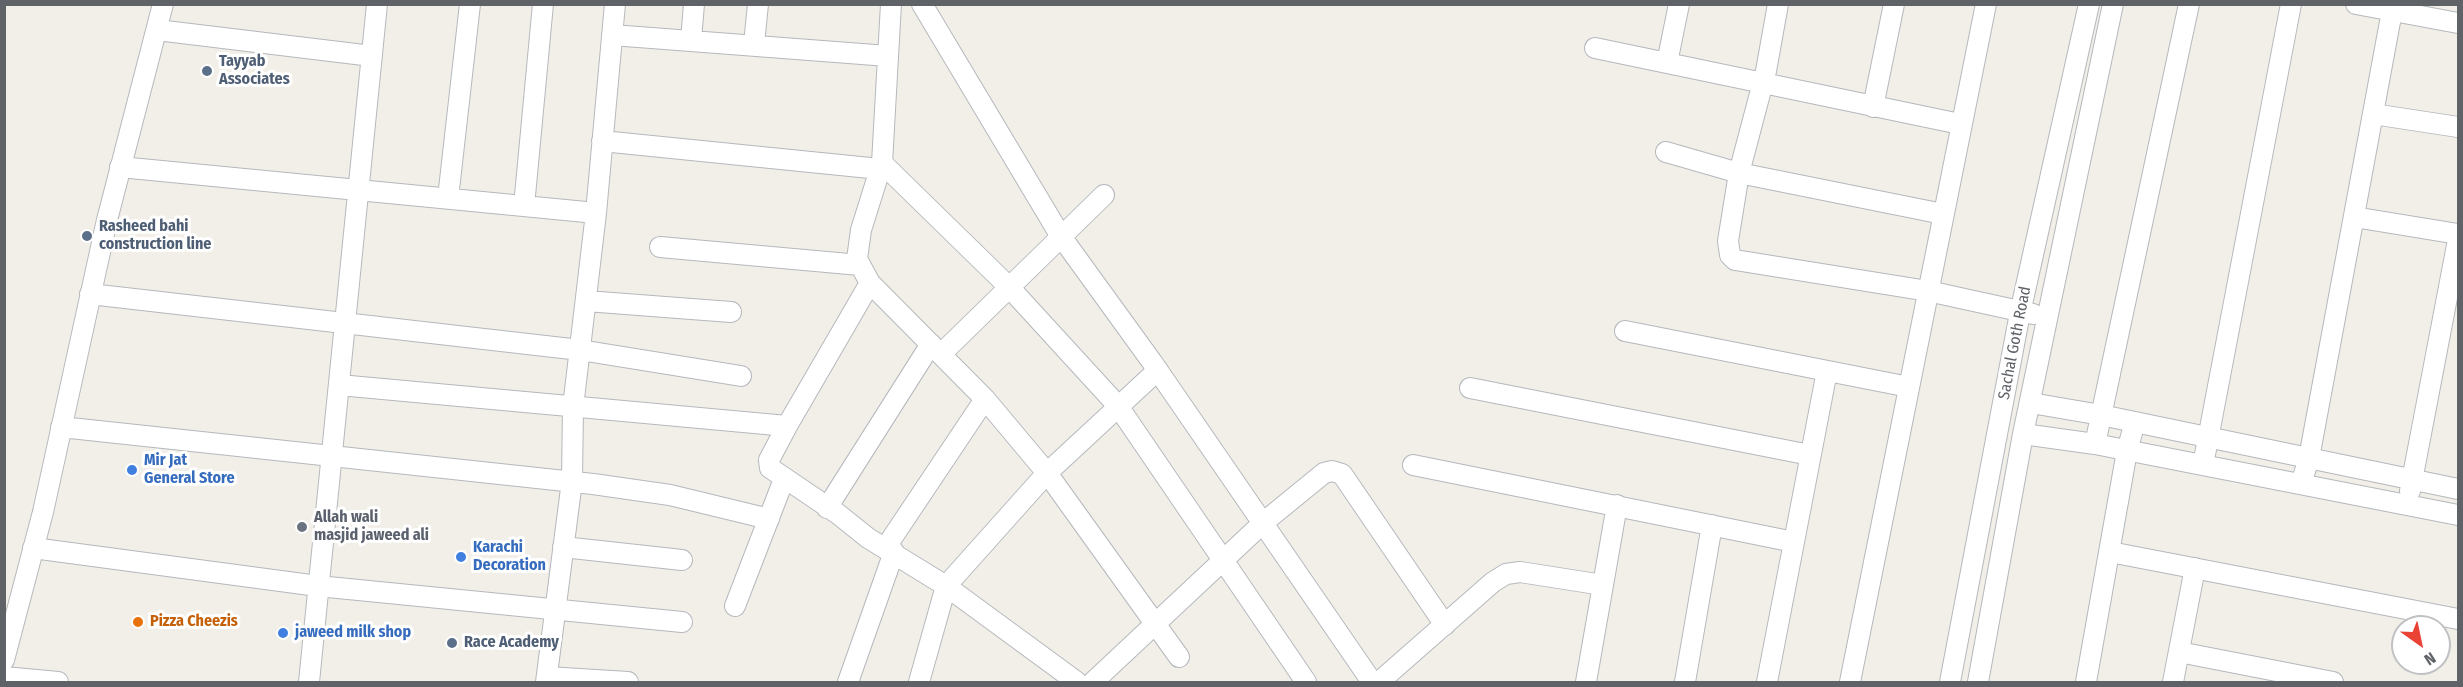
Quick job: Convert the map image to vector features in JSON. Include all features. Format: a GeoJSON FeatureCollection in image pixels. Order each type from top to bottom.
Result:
{"type":"FeatureCollection","features":[{"type":"Feature","properties":{"kind":"street"},"geometry":{"type":"LineString","coordinates":[[4,660],[33,548],[120,167],[163,4]]}},
{"type":"Feature","properties":{"kind":"street"},"geometry":{"type":"LineString","coordinates":[[309,682],[330,455],[361,189],[363,122],[377,4]]}},
{"type":"Feature","properties":{"kind":"street"},"geometry":{"type":"LineString","coordinates":[[448,198],[470,4]]}},
{"type":"Feature","properties":{"kind":"street"},"geometry":{"type":"LineString","coordinates":[[524,206],[543,4]]}},
{"type":"Feature","properties":{"kind":"street"},"geometry":{"type":"LineString","coordinates":[[615,4],[596,213],[573,406],[572,481],[547,680],[628,682]]}},
{"type":"Feature","properties":{"kind":"street"},"geometry":{"type":"LineString","coordinates":[[691,40],[694,4]]}},
{"type":"Feature","properties":{"kind":"street"},"geometry":{"type":"LineString","coordinates":[[753,44],[758,4]]}},
{"type":"Feature","properties":{"kind":"street"},"geometry":{"type":"LineString","coordinates":[[891,4],[881,166],[861,230],[857,259],[870,283],[985,399],[1047,473],[1179,657]]}},
{"type":"Feature","properties":{"kind":"street"},"geometry":{"type":"LineString","coordinates":[[922,4],[1060,235],[1158,370],[1372,682]]}},
{"type":"Feature","properties":{"kind":"street"},"geometry":{"type":"LineString","coordinates":[[1667,63],[1679,4]]}},
{"type":"Feature","properties":{"kind":"street"},"geometry":{"type":"LineString","coordinates":[[1778,4],[1762,84],[1739,174],[1728,241],[1728,249],[1735,260],[1928,291],[2020,313],[2047,316]]}},
{"type":"Feature","properties":{"kind":"street"},"geometry":{"type":"LineString","coordinates":[[1873,107],[1894,4]]}},
{"type":"Feature","properties":{"kind":"street"},"geometry":{"type":"LineString","coordinates":[[1850,682],[1960,124],[1986,4]]}},
{"type":"Feature","properties":{"kind":"street","name":"Sachal Goth Road"},"geometry":{"type":"LineString","coordinates":[[1950,682],[2020,313],[2089,4]]}},
{"type":"Feature","properties":{"kind":"street","name":"Sachal Goth Road"},"geometry":{"type":"LineString","coordinates":[[1978,682],[2023,434],[2113,4]]}},
{"type":"Feature","properties":{"kind":"street"},"geometry":{"type":"LineString","coordinates":[[2095,444],[2189,4]]}},
{"type":"Feature","properties":{"kind":"street"},"geometry":{"type":"LineString","coordinates":[[2203,465],[2291,4]]}},
{"type":"Feature","properties":{"kind":"street"},"geometry":{"type":"LineString","coordinates":[[2356,4],[2458,23]]}},
{"type":"Feature","properties":{"kind":"street"},"geometry":{"type":"LineString","coordinates":[[2301,484],[2308,458],[2392,11]]}},
{"type":"Feature","properties":{"kind":"street"},"geometry":{"type":"LineString","coordinates":[[157,30],[372,56]]}},
{"type":"Feature","properties":{"kind":"street"},"geometry":{"type":"LineString","coordinates":[[612,35],[888,56]]}},
{"type":"Feature","properties":{"kind":"street"},"geometry":{"type":"LineString","coordinates":[[1595,48],[1960,124]]}},
{"type":"Feature","properties":{"kind":"street"},"geometry":{"type":"LineString","coordinates":[[2373,114],[2458,127]]}},
{"type":"Feature","properties":{"kind":"street"},"geometry":{"type":"LineString","coordinates":[[602,141],[881,166],[1009,287],[1118,406],[1306,682]]}},
{"type":"Feature","properties":{"kind":"street"},"geometry":{"type":"LineString","coordinates":[[1666,152],[1739,174],[1943,214]]}},
{"type":"Feature","properties":{"kind":"street"},"geometry":{"type":"LineString","coordinates":[[120,167],[596,213]]}},
{"type":"Feature","properties":{"kind":"street"},"geometry":{"type":"LineString","coordinates":[[827,508],[936,349],[1009,287],[1060,235],[1104,195]]}},
{"type":"Feature","properties":{"kind":"street"},"geometry":{"type":"LineString","coordinates":[[2354,218],[2458,234]]}},
{"type":"Feature","properties":{"kind":"street"},"geometry":{"type":"LineString","coordinates":[[2408,505],[2411,479],[2449,338],[2458,240]]}},
{"type":"Feature","properties":{"kind":"street"},"geometry":{"type":"LineString","coordinates":[[660,247],[860,265]]}},
{"type":"Feature","properties":{"kind":"street"},"geometry":{"type":"LineString","coordinates":[[870,283],[787,426],[768,465],[771,471],[868,538],[946,586],[1077,682]]}},
{"type":"Feature","properties":{"kind":"street"},"geometry":{"type":"LineString","coordinates":[[90,294],[580,351],[741,376]]}},
{"type":"Feature","properties":{"kind":"street"},"geometry":{"type":"LineString","coordinates":[[585,301],[731,312]]}},
{"type":"Feature","properties":{"kind":"street"},"geometry":{"type":"LineString","coordinates":[[1625,331],[1909,387]]}},
{"type":"Feature","properties":{"kind":"street"},"geometry":{"type":"LineString","coordinates":[[919,682],[946,586],[1047,473],[1158,370]]}},
{"type":"Feature","properties":{"kind":"street"},"geometry":{"type":"LineString","coordinates":[[1767,682],[1827,371]]}},
{"type":"Feature","properties":{"kind":"street"},"geometry":{"type":"LineString","coordinates":[[339,385],[787,426]]}},
{"type":"Feature","properties":{"kind":"street"},"geometry":{"type":"LineString","coordinates":[[1470,388],[1810,455]]}},
{"type":"Feature","properties":{"kind":"street"},"geometry":{"type":"LineString","coordinates":[[848,682],[890,550],[985,399]]}},
{"type":"Feature","properties":{"kind":"street"},"geometry":{"type":"LineString","coordinates":[[2031,403],[2101,415],[2458,489]]}},
{"type":"Feature","properties":{"kind":"street"},"geometry":{"type":"LineString","coordinates":[[2086,682],[2127,451],[2135,422]]}},
{"type":"Feature","properties":{"kind":"street"},"geometry":{"type":"LineString","coordinates":[[61,427],[572,481],[670,495],[769,519]]}},
{"type":"Feature","properties":{"kind":"street"},"geometry":{"type":"LineString","coordinates":[[2023,434],[2095,444],[2458,515]]}},
{"type":"Feature","properties":{"kind":"street"},"geometry":{"type":"LineString","coordinates":[[1413,465],[1794,542]]}},
{"type":"Feature","properties":{"kind":"street"},"geometry":{"type":"LineString","coordinates":[[1093,682],[1222,559],[1324,473],[1338,471],[1445,625]]}},
{"type":"Feature","properties":{"kind":"street"},"geometry":{"type":"LineString","coordinates":[[735,606],[784,479]]}},
{"type":"Feature","properties":{"kind":"street"},"geometry":{"type":"LineString","coordinates":[[1586,682],[1617,505]]}},
{"type":"Feature","properties":{"kind":"street"},"geometry":{"type":"LineString","coordinates":[[1685,682],[1712,525]]}},
{"type":"Feature","properties":{"kind":"street"},"geometry":{"type":"LineString","coordinates":[[563,547],[682,560]]}},
{"type":"Feature","properties":{"kind":"street"},"geometry":{"type":"LineString","coordinates":[[33,548],[318,586],[682,622]]}},
{"type":"Feature","properties":{"kind":"street"},"geometry":{"type":"LineString","coordinates":[[2110,552],[2458,619]]}},
{"type":"Feature","properties":{"kind":"street"},"geometry":{"type":"LineString","coordinates":[[2173,682],[2195,568]]}},
{"type":"Feature","properties":{"kind":"street"},"geometry":{"type":"LineString","coordinates":[[1379,682],[1493,582],[1506,574],[1520,572],[1603,585]]}},
{"type":"Feature","properties":{"kind":"street"},"geometry":{"type":"LineString","coordinates":[[2179,652],[2333,682]]}},
{"type":"Feature","properties":{"kind":"street"},"geometry":{"type":"LineString","coordinates":[[4,677],[58,682]]}},
{"type":"Feature","properties":{"kind":"place","name":"Tayyab Associates"},"geometry":{"type":"Point","coordinates":[207,71]}},
{"type":"Feature","properties":{"kind":"place","name":"Rasheed bahi construction line"},"geometry":{"type":"Point","coordinates":[87,236]}},
{"type":"Feature","properties":{"kind":"place","name":"Mir Jat General Store"},"geometry":{"type":"Point","coordinates":[132,470]}},
{"type":"Feature","properties":{"kind":"place","name":"Allah wali masjid jaweed ali"},"geometry":{"type":"Point","coordinates":[302,527]}},
{"type":"Feature","properties":{"kind":"place","name":"Karachi Decoration"},"geometry":{"type":"Point","coordinates":[461,557]}},
{"type":"Feature","properties":{"kind":"place","name":"Pizza Cheezis"},"geometry":{"type":"Point","coordinates":[138,622]}},
{"type":"Feature","properties":{"kind":"place","name":"jaweed milk shop"},"geometry":{"type":"Point","coordinates":[283,633]}},
{"type":"Feature","properties":{"kind":"place","name":"Race Academy"},"geometry":{"type":"Point","coordinates":[452,643]}}]}
